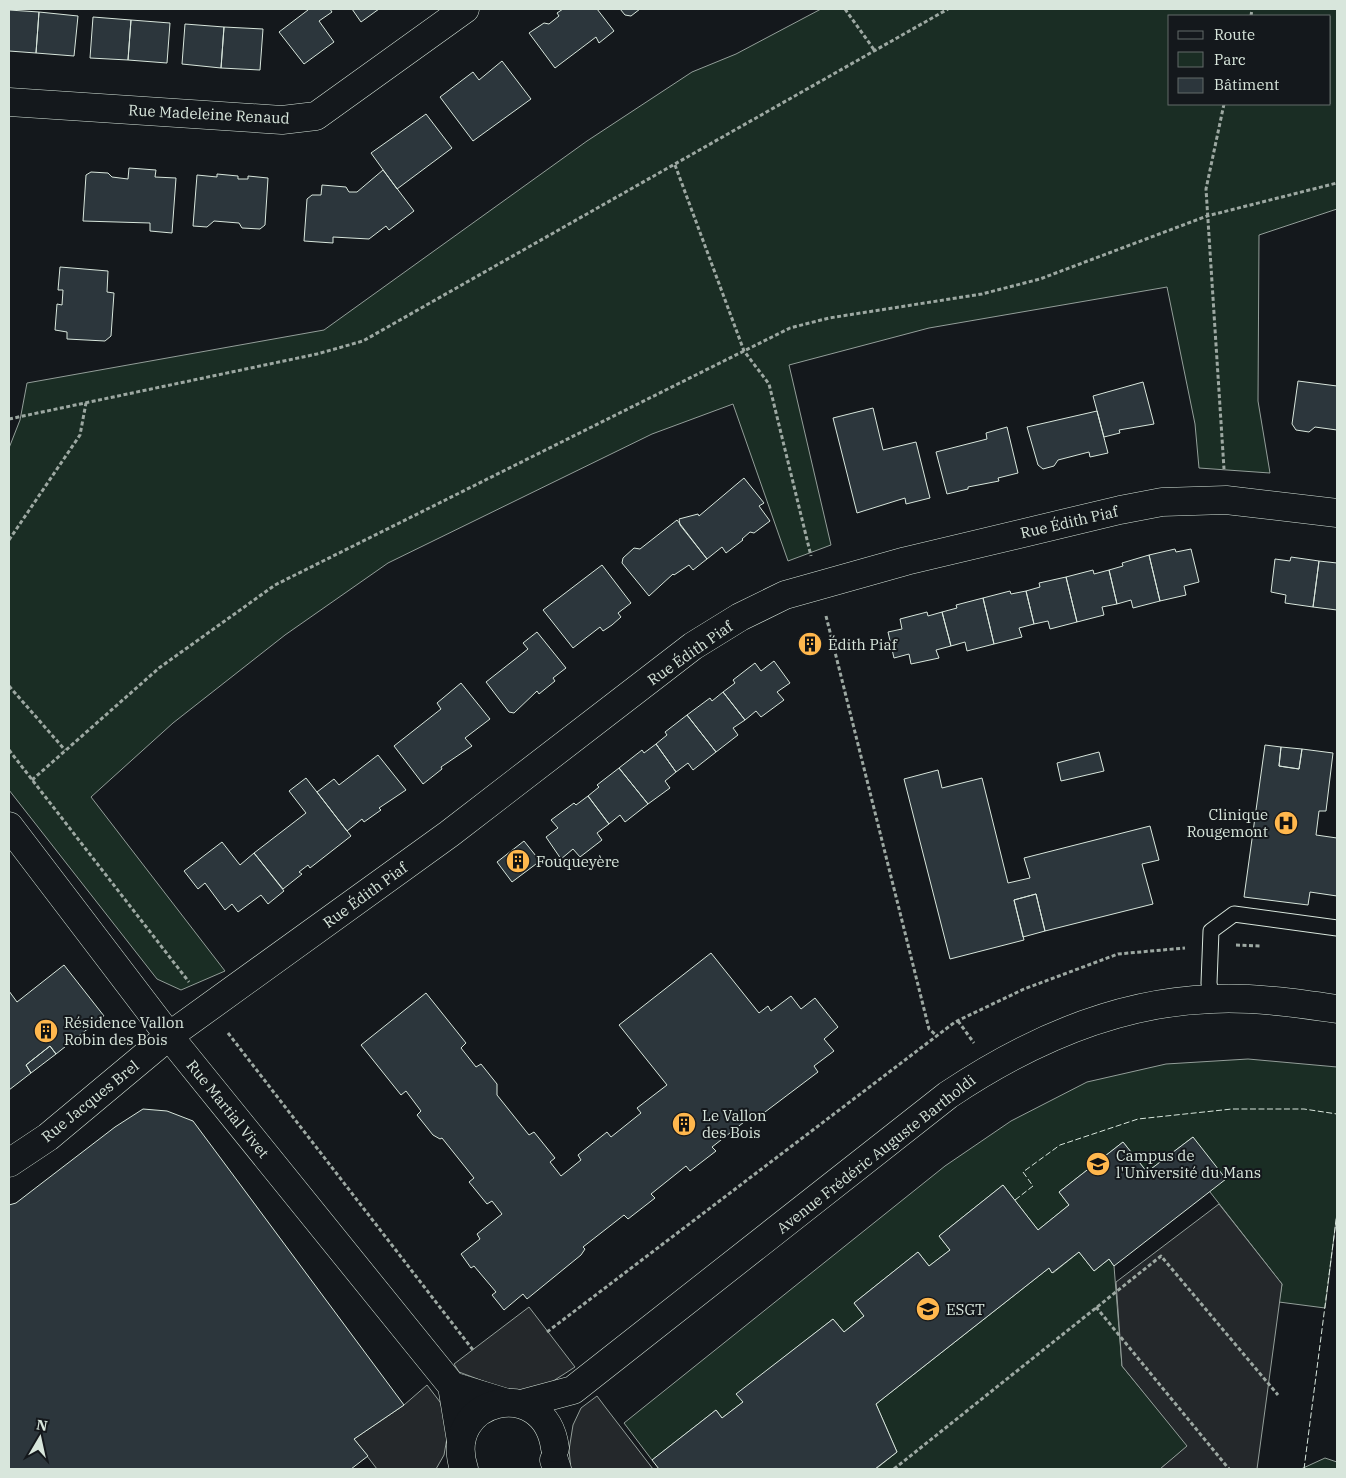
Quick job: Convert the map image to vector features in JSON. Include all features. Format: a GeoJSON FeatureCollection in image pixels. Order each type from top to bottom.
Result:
{"type":"FeatureCollection","features":[{"type":"Feature","properties":{"kind":"street","name":"Rue Madeleine Renaud"},"geometry":{"type":"LineString","coordinates":[[9,102],[282,120],[316,116],[465,9]]}},
{"type":"Feature","properties":{"kind":"street","name":"Rue Édith Piaf"},"geometry":{"type":"LineString","coordinates":[[169,1036],[449,834],[693,646],[740,617],[785,595],[906,561],[1120,510],[1162,502],[1226,500],[1337,514]]}},
{"type":"Feature","properties":{"kind":"street","name":"Rue Martial Vivet"},"geometry":{"type":"LineString","coordinates":[[9,826],[169,1036],[452,1386],[459,1459]]}},
{"type":"Feature","properties":{"kind":"street","name":"Avenue Frédéric Auguste Bartholdi"},"geometry":{"type":"LineString","coordinates":[[459,1459],[465,1428],[473,1417],[484,1408],[573,1390],[940,1101],[991,1066],[1084,1022],[1124,1012],[1212,998],[1280,1001],[1337,1009]]}},
{"type":"Feature","properties":{"kind":"street","name":"Rue Jacques Brel"},"geometry":{"type":"LineString","coordinates":[[9,1163],[48,1137],[169,1036]]}},
{"type":"Feature","properties":{"kind":"street"},"geometry":{"type":"LineString","coordinates":[[452,1386],[513,1403],[541,1416],[554,1436],[554,1462]]}},
{"type":"Feature","properties":{"kind":"street"},"geometry":{"type":"LineString","coordinates":[[554,1462],[573,1390]]}},
{"type":"Feature","properties":{"kind":"lane"},"geometry":{"type":"LineString","coordinates":[[1212,998],[1209,983],[1211,931],[1234,914],[1337,928]]}},
{"type":"Feature","properties":{"kind":"path"},"geometry":{"type":"LineString","coordinates":[[845,9],[875,51]]}},
{"type":"Feature","properties":{"kind":"path"},"geometry":{"type":"LineString","coordinates":[[9,419],[317,354],[363,341],[948,9]]}},
{"type":"Feature","properties":{"kind":"path"},"geometry":{"type":"LineString","coordinates":[[1224,105],[1206,189],[1226,500]]}},
{"type":"Feature","properties":{"kind":"path"},"geometry":{"type":"LineString","coordinates":[[675,165],[744,351],[769,384],[929,1030],[936,1035]]}},
{"type":"Feature","properties":{"kind":"path"},"geometry":{"type":"LineString","coordinates":[[32,780],[159,668],[275,585],[790,328],[808,322],[955,298],[1040,280],[1207,216],[1337,183]]}},
{"type":"Feature","properties":{"kind":"path"},"geometry":{"type":"LineString","coordinates":[[9,540],[80,436],[86,403]]}},
{"type":"Feature","properties":{"kind":"path"},"geometry":{"type":"LineString","coordinates":[[9,686],[65,750]]}},
{"type":"Feature","properties":{"kind":"path"},"geometry":{"type":"LineString","coordinates":[[9,750],[473,1350]]}},
{"type":"Feature","properties":{"kind":"path"},"geometry":{"type":"LineString","coordinates":[[547,1332],[955,1022],[1024,989],[1118,954],[1210,945],[1266,946]]}},
{"type":"Feature","properties":{"kind":"path"},"geometry":{"type":"LineString","coordinates":[[894,1469],[1161,1256],[1278,1394]]}},
{"type":"Feature","properties":{"kind":"path"},"geometry":{"type":"LineString","coordinates":[[1096,1307],[1229,1469]]}},
{"type":"Feature","properties":{"kind":"path"},"geometry":{"type":"LineString","coordinates":[[899,1465],[902,1469]]}},
{"type":"Feature","properties":{"kind":"green space"},"geometry":{"type":"Polygon","coordinates":[[[821,9],[1337,9],[1337,209],[1259,235],[1258,401],[1270,473],[1199,468],[1195,424],[1167,287],[929,328],[789,365],[831,545],[788,561],[733,404],[652,434],[388,563],[285,635],[173,723],[91,797],[225,971],[181,990],[157,979],[9,790],[9,448],[20,420],[27,383],[324,330],[587,141],[692,72],[736,54],[821,9]]]}},
{"type":"Feature","properties":{"kind":"green space"},"geometry":{"type":"Polygon","coordinates":[[[1248,1059],[1337,1067],[1337,1213],[1325,1308],[1279,1302],[1282,1284],[1210,1192],[1193,1137],[1147,1172],[1123,1142],[1059,1192],[1069,1205],[1038,1230],[1003,1185],[939,1236],[950,1250],[929,1266],[918,1252],[854,1303],[864,1316],[844,1332],[833,1319],[737,1394],[743,1402],[722,1418],[716,1410],[652,1460],[624,1423],[945,1166],[1011,1121],[1087,1082],[1166,1064],[1248,1059]]]}},
{"type":"Feature","properties":{"kind":"green space"},"geometry":{"type":"Polygon","coordinates":[[[1079,1252],[1094,1271],[1109,1259],[1114,1266],[1122,1366],[1188,1446],[1160,1469],[878,1469],[897,1452],[876,1404],[1049,1268],[1053,1273],[1079,1252]]]}},
{"type":"Feature","properties":{"kind":"green space"},"geometry":{"type":"Polygon","coordinates":[[[1325,1458],[1337,1462],[1337,1469],[1301,1469],[1325,1458]]]}},
{"type":"Feature","properties":{"kind":"shaded area"},"geometry":{"type":"Polygon","coordinates":[[[1219,1204],[1282,1284],[1257,1469],[1160,1469],[1187,1446],[1122,1366],[1116,1282],[1219,1204]]]}},
{"type":"Feature","properties":{"kind":"shaded area"},"geometry":{"type":"Polygon","coordinates":[[[529,1307],[575,1367],[547,1385],[523,1390],[507,1390],[459,1372],[454,1364],[529,1307]]]}},
{"type":"Feature","properties":{"kind":"shaded area"},"geometry":{"type":"Polygon","coordinates":[[[427,1385],[440,1402],[444,1413],[447,1438],[444,1455],[436,1469],[377,1469],[354,1439],[404,1405],[427,1385]]]}},
{"type":"Feature","properties":{"kind":"shaded area"},"geometry":{"type":"Polygon","coordinates":[[[597,1396],[653,1469],[571,1469],[569,1450],[573,1425],[581,1408],[597,1396]]]}},
{"type":"Feature","properties":{"kind":"building"},"geometry":{"type":"Polygon","coordinates":[[[307,9],[330,9],[332,12],[319,21],[334,42],[304,64],[279,32],[307,9]]]}},
{"type":"Feature","properties":{"kind":"building"},"geometry":{"type":"Polygon","coordinates":[[[352,9],[379,9],[361,22],[352,9]]]}},
{"type":"Feature","properties":{"kind":"building"},"geometry":{"type":"Polygon","coordinates":[[[563,9],[597,9],[614,31],[599,43],[596,37],[555,68],[529,33],[544,23],[549,24],[559,16],[557,13],[563,9]]]}},
{"type":"Feature","properties":{"kind":"building"},"geometry":{"type":"Polygon","coordinates":[[[620,9],[640,9],[631,16],[625,15],[620,9]]]}},
{"type":"Feature","properties":{"kind":"building"},"geometry":{"type":"Polygon","coordinates":[[[9,10],[39,12],[36,53],[9,51],[9,10]]]}},
{"type":"Feature","properties":{"kind":"building"},"geometry":{"type":"Polygon","coordinates":[[[39,12],[78,16],[74,56],[36,53],[39,12]]]}},
{"type":"Feature","properties":{"kind":"building"},"geometry":{"type":"Polygon","coordinates":[[[93,17],[131,20],[128,60],[90,58],[93,17]]]}},
{"type":"Feature","properties":{"kind":"building"},"geometry":{"type":"Polygon","coordinates":[[[131,20],[170,23],[167,63],[128,60],[131,20]]]}},
{"type":"Feature","properties":{"kind":"building"},"geometry":{"type":"Polygon","coordinates":[[[185,24],[224,27],[221,68],[182,64],[185,24]]]}},
{"type":"Feature","properties":{"kind":"building"},"geometry":{"type":"Polygon","coordinates":[[[224,27],[263,29],[260,70],[221,68],[224,27]]]}},
{"type":"Feature","properties":{"kind":"building"},"geometry":{"type":"Polygon","coordinates":[[[502,61],[531,99],[473,141],[440,97],[473,72],[479,80],[502,61]]]}},
{"type":"Feature","properties":{"kind":"building"},"geometry":{"type":"Polygon","coordinates":[[[426,114],[452,148],[397,189],[371,153],[426,114]]]}},
{"type":"Feature","properties":{"kind":"building"},"geometry":{"type":"Polygon","coordinates":[[[129,168],[156,170],[155,177],[176,178],[172,233],[150,231],[150,223],[83,221],[86,175],[91,172],[108,173],[112,177],[128,179],[129,168]]]}},
{"type":"Feature","properties":{"kind":"building"},"geometry":{"type":"Polygon","coordinates":[[[383,170],[414,211],[389,230],[386,226],[369,239],[333,237],[333,243],[304,241],[307,199],[312,195],[321,195],[322,185],[346,187],[349,192],[357,192],[383,170]]]}},
{"type":"Feature","properties":{"kind":"building"},"geometry":{"type":"Polygon","coordinates":[[[217,174],[238,176],[238,179],[248,179],[248,176],[268,178],[265,225],[260,229],[242,228],[239,223],[214,221],[207,227],[193,226],[197,175],[217,177],[217,174]]]}},
{"type":"Feature","properties":{"kind":"building"},"geometry":{"type":"Polygon","coordinates":[[[60,267],[108,271],[107,292],[114,293],[111,336],[105,341],[67,339],[67,332],[55,330],[57,304],[62,305],[63,290],[58,290],[60,267]]]}},
{"type":"Feature","properties":{"kind":"building"},"geometry":{"type":"Polygon","coordinates":[[[1298,381],[1337,386],[1337,430],[1315,427],[1309,432],[1296,430],[1292,424],[1298,381]]]}},
{"type":"Feature","properties":{"kind":"building"},"geometry":{"type":"Polygon","coordinates":[[[1143,382],[1154,424],[1119,430],[1120,433],[1104,437],[1093,396],[1143,382]]]}},
{"type":"Feature","properties":{"kind":"building"},"geometry":{"type":"Polygon","coordinates":[[[873,408],[883,450],[916,442],[930,498],[906,504],[905,498],[857,513],[833,418],[873,408]]]}},
{"type":"Feature","properties":{"kind":"building"},"geometry":{"type":"Polygon","coordinates":[[[1097,411],[1108,453],[1090,457],[1089,452],[1058,460],[1054,466],[1043,469],[1038,465],[1027,427],[1097,411]]]}},
{"type":"Feature","properties":{"kind":"building"},"geometry":{"type":"Polygon","coordinates":[[[1007,427],[1018,473],[998,478],[999,481],[968,487],[968,489],[947,494],[936,452],[987,439],[986,433],[1007,427]]]}},
{"type":"Feature","properties":{"kind":"building"},"geometry":{"type":"Polygon","coordinates":[[[744,478],[764,503],[759,506],[770,521],[754,533],[750,532],[726,553],[722,547],[707,559],[680,525],[679,519],[698,514],[699,516],[744,478]]]}},
{"type":"Feature","properties":{"kind":"building"},"geometry":{"type":"Polygon","coordinates":[[[677,520],[707,559],[693,570],[689,565],[673,574],[649,596],[622,563],[623,558],[634,548],[640,549],[677,520]]]}},
{"type":"Feature","properties":{"kind":"building"},"geometry":{"type":"Polygon","coordinates":[[[1175,549],[1176,552],[1191,549],[1199,582],[1184,586],[1186,595],[1160,601],[1149,555],[1175,549]]]}},
{"type":"Feature","properties":{"kind":"building"},"geometry":{"type":"Polygon","coordinates":[[[1149,555],[1160,601],[1133,608],[1131,600],[1117,604],[1109,570],[1123,566],[1122,563],[1149,555]]]}},
{"type":"Feature","properties":{"kind":"building"},"geometry":{"type":"Polygon","coordinates":[[[1291,557],[1319,561],[1313,607],[1285,603],[1286,595],[1271,592],[1275,559],[1290,561],[1291,557]]]}},
{"type":"Feature","properties":{"kind":"building"},"geometry":{"type":"Polygon","coordinates":[[[1319,561],[1337,563],[1337,610],[1313,607],[1319,561]]]}},
{"type":"Feature","properties":{"kind":"building"},"geometry":{"type":"Polygon","coordinates":[[[602,565],[631,603],[618,613],[621,617],[612,625],[603,631],[600,627],[573,648],[543,610],[602,565]]]}},
{"type":"Feature","properties":{"kind":"building"},"geometry":{"type":"Polygon","coordinates":[[[1093,570],[1094,574],[1109,570],[1117,604],[1102,607],[1104,615],[1077,622],[1066,577],[1093,570]]]}},
{"type":"Feature","properties":{"kind":"building"},"geometry":{"type":"Polygon","coordinates":[[[1066,577],[1077,622],[1050,629],[1048,621],[1034,624],[1026,591],[1040,587],[1039,583],[1066,577]]]}},
{"type":"Feature","properties":{"kind":"building"},"geometry":{"type":"Polygon","coordinates":[[[1010,591],[1011,594],[1026,591],[1034,624],[1019,628],[1022,637],[994,644],[983,598],[1010,591]]]}},
{"type":"Feature","properties":{"kind":"building"},"geometry":{"type":"Polygon","coordinates":[[[983,598],[994,644],[967,651],[965,642],[951,646],[942,612],[957,608],[956,605],[983,598]]]}},
{"type":"Feature","properties":{"kind":"building"},"geometry":{"type":"Polygon","coordinates":[[[927,612],[928,616],[942,612],[951,646],[936,650],[939,658],[911,664],[909,654],[894,658],[888,632],[902,629],[900,619],[927,612]]]}},
{"type":"Feature","properties":{"kind":"building"},"geometry":{"type":"Polygon","coordinates":[[[537,632],[566,668],[553,678],[555,681],[539,694],[537,691],[514,713],[509,712],[486,682],[528,649],[523,643],[537,632]]]}},
{"type":"Feature","properties":{"kind":"building","name":"Édith Piaf"},"geometry":{"type":"Polygon","coordinates":[[[817,636],[820,647],[802,651],[800,641],[817,636]]]}},
{"type":"Feature","properties":{"kind":"building"},"geometry":{"type":"Polygon","coordinates":[[[774,661],[790,683],[777,692],[784,700],[761,717],[756,711],[745,720],[723,692],[735,683],[733,680],[755,663],[761,671],[774,661]]]}},
{"type":"Feature","properties":{"kind":"building"},"geometry":{"type":"Polygon","coordinates":[[[461,683],[490,719],[465,738],[472,746],[441,767],[442,769],[423,784],[394,746],[441,709],[437,703],[461,683]]]}},
{"type":"Feature","properties":{"kind":"building"},"geometry":{"type":"Polygon","coordinates":[[[723,692],[745,720],[733,728],[738,735],[716,752],[687,715],[710,698],[712,701],[723,692]]]}},
{"type":"Feature","properties":{"kind":"building"},"geometry":{"type":"Polygon","coordinates":[[[687,715],[716,752],[693,770],[688,763],[676,772],[656,744],[667,735],[665,732],[687,715]]]}},
{"type":"Feature","properties":{"kind":"building"},"geometry":{"type":"Polygon","coordinates":[[[656,744],[676,772],[665,781],[670,788],[648,804],[619,768],[642,750],[644,753],[656,744]]]}},
{"type":"Feature","properties":{"kind":"building","name":"Clinique Rougemont"},"geometry":{"type":"Polygon","coordinates":[[[1265,745],[1281,747],[1279,766],[1299,769],[1302,749],[1333,753],[1326,811],[1319,811],[1316,835],[1337,838],[1337,896],[1310,892],[1308,905],[1244,897],[1265,745]]]}},
{"type":"Feature","properties":{"kind":"building"},"geometry":{"type":"Polygon","coordinates":[[[1281,747],[1302,749],[1299,769],[1279,766],[1281,747]]]}},
{"type":"Feature","properties":{"kind":"building"},"geometry":{"type":"Polygon","coordinates":[[[1099,752],[1104,771],[1061,781],[1057,763],[1099,752]]]}},
{"type":"Feature","properties":{"kind":"building"},"geometry":{"type":"Polygon","coordinates":[[[378,755],[406,790],[379,808],[381,810],[364,822],[362,819],[347,831],[317,792],[334,779],[339,785],[378,755]]]}},
{"type":"Feature","properties":{"kind":"building"},"geometry":{"type":"Polygon","coordinates":[[[619,768],[648,804],[625,822],[620,815],[609,824],[588,796],[599,787],[597,785],[619,768]]]}},
{"type":"Feature","properties":{"kind":"building"},"geometry":{"type":"Polygon","coordinates":[[[938,770],[942,788],[982,778],[1008,883],[1030,878],[1024,858],[1150,826],[1159,860],[1142,864],[1153,904],[1045,931],[1036,894],[1014,900],[1024,940],[950,959],[904,779],[938,770]]]}},
{"type":"Feature","properties":{"kind":"building"},"geometry":{"type":"Polygon","coordinates":[[[306,778],[351,836],[310,868],[308,865],[299,872],[302,874],[283,889],[254,853],[306,813],[289,791],[306,778]]]}},
{"type":"Feature","properties":{"kind":"building"},"geometry":{"type":"Polygon","coordinates":[[[588,796],[609,824],[597,833],[602,840],[580,857],[573,849],[561,859],[546,837],[558,828],[551,820],[574,803],[576,805],[588,796]]]}},
{"type":"Feature","properties":{"kind":"building","name":"Fouqueyère"},"geometry":{"type":"Polygon","coordinates":[[[524,841],[540,861],[512,882],[497,862],[524,841]]]}},
{"type":"Feature","properties":{"kind":"building"},"geometry":{"type":"Polygon","coordinates":[[[222,842],[240,865],[254,853],[284,891],[268,904],[261,895],[238,912],[232,904],[225,910],[205,883],[198,889],[184,871],[222,842]]]}},
{"type":"Feature","properties":{"kind":"building"},"geometry":{"type":"Polygon","coordinates":[[[1036,894],[1045,931],[1023,937],[1014,900],[1036,894]]]}},
{"type":"Feature","properties":{"kind":"building","name":"Le Vallon des Bois"},"geometry":{"type":"Polygon","coordinates":[[[711,953],[759,1013],[768,1006],[771,1011],[791,996],[801,1009],[815,998],[838,1027],[824,1039],[834,1051],[814,1066],[818,1072],[765,1112],[753,1115],[712,1147],[716,1151],[690,1171],[686,1166],[651,1194],[655,1198],[628,1219],[624,1215],[583,1247],[585,1249],[581,1255],[527,1299],[523,1294],[504,1310],[492,1295],[496,1292],[474,1266],[471,1268],[461,1254],[480,1239],[477,1234],[502,1214],[492,1201],[487,1204],[469,1182],[474,1178],[442,1138],[440,1139],[433,1135],[417,1115],[421,1111],[406,1091],[401,1095],[361,1045],[426,993],[466,1043],[461,1048],[476,1067],[481,1064],[497,1084],[497,1095],[529,1135],[534,1132],[555,1158],[550,1162],[561,1176],[581,1160],[578,1155],[607,1132],[611,1137],[641,1113],[637,1108],[667,1085],[619,1025],[711,953]]]}},
{"type":"Feature","properties":{"kind":"building","name":"Résidence Vallon Robin des Bois"},"geometry":{"type":"Polygon","coordinates":[[[64,965],[104,1016],[56,1054],[50,1046],[26,1065],[31,1073],[9,1090],[9,991],[17,1002],[64,965]]]}},
{"type":"Feature","properties":{"kind":"building"},"geometry":{"type":"Polygon","coordinates":[[[50,1046],[56,1054],[31,1073],[26,1065],[50,1046]]]}},
{"type":"Feature","properties":{"kind":"building"},"geometry":{"type":"Polygon","coordinates":[[[143,1109],[167,1111],[193,1121],[404,1405],[354,1439],[368,1456],[351,1469],[9,1469],[9,1205],[16,1203],[115,1127],[143,1109]]]}},
{"type":"Feature","properties":{"kind":"building","name":"ESGT"},"geometry":{"type":"Polygon","coordinates":[[[1193,1137],[1226,1179],[1114,1266],[1109,1259],[1094,1271],[1079,1252],[1052,1273],[1049,1268],[876,1404],[897,1452],[875,1469],[659,1469],[652,1460],[716,1410],[722,1418],[743,1402],[736,1394],[833,1319],[844,1332],[864,1316],[854,1303],[918,1252],[929,1266],[950,1250],[939,1236],[1003,1185],[1038,1230],[1069,1205],[1059,1192],[1123,1142],[1147,1172],[1193,1137]]]}},
{"type":"Feature","properties":{"kind":"fence"},"geometry":{"type":"LineString","coordinates":[[1015,1200],[1033,1186],[1023,1172],[1060,1145],[1138,1119],[1232,1109],[1304,1109],[1337,1114]]}},
{"type":"Feature","properties":{"kind":"fence"},"geometry":{"type":"LineString","coordinates":[[1304,1469],[1337,1213]]}},
{"type":"Feature","properties":{"kind":"place","name":"Édith Piaf"},"geometry":{"type":"Point","coordinates":[810,644]}},
{"type":"Feature","properties":{"kind":"place","name":"Clinique Rougemont"},"geometry":{"type":"Point","coordinates":[1286,823]}},
{"type":"Feature","properties":{"kind":"place","name":"Fouqueyère"},"geometry":{"type":"Point","coordinates":[518,861]}},
{"type":"Feature","properties":{"kind":"place","name":"Résidence Vallon Robin des Bois"},"geometry":{"type":"Point","coordinates":[46,1031]}},
{"type":"Feature","properties":{"kind":"place","name":"Le Vallon des Bois"},"geometry":{"type":"Point","coordinates":[684,1124]}},
{"type":"Feature","properties":{"kind":"place","name":"Campus de l'Université du Mans"},"geometry":{"type":"Point","coordinates":[1098,1164]}},
{"type":"Feature","properties":{"kind":"place","name":"ESGT"},"geometry":{"type":"Point","coordinates":[928,1309]}}]}
